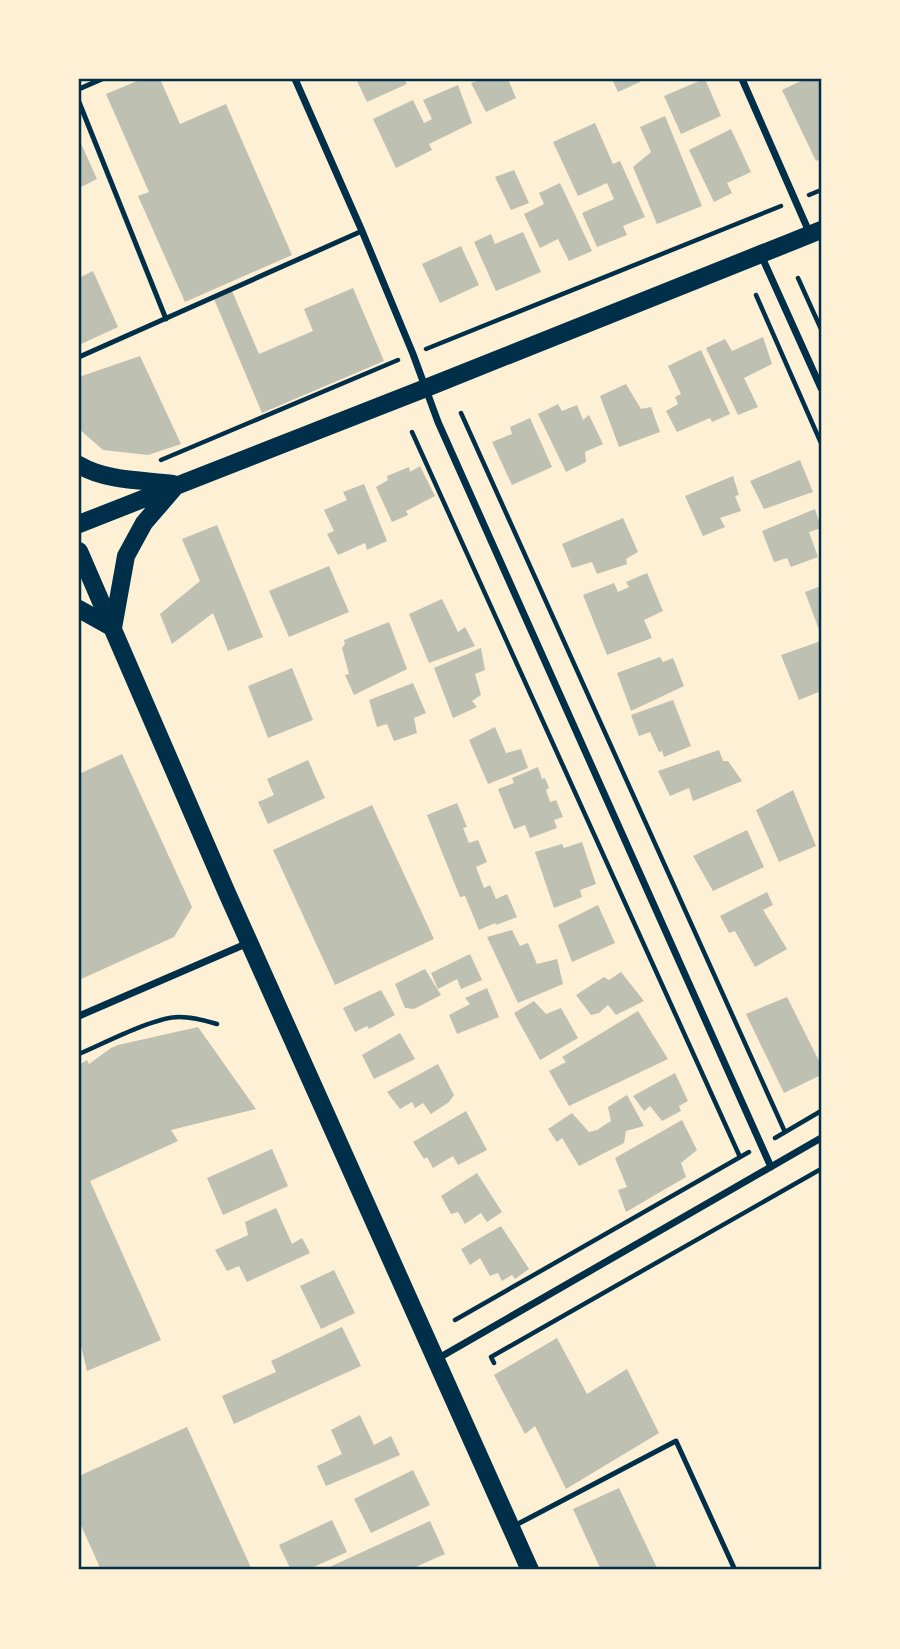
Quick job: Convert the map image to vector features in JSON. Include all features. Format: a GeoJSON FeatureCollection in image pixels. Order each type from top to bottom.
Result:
{"type":"FeatureCollection","features":[{"type":"Feature","properties":{"kind":"main road"},"geometry":{"type":"LineString","coordinates":[[79,524],[816,232]]}},
{"type":"Feature","properties":{"kind":"main road"},"geometry":{"type":"LineString","coordinates":[[79,465],[89,471],[112,477],[177,484]]}},
{"type":"Feature","properties":{"kind":"main road"},"geometry":{"type":"LineString","coordinates":[[113,628],[126,556],[144,523],[177,484]]}},
{"type":"Feature","properties":{"kind":"main road"},"geometry":{"type":"LineString","coordinates":[[79,551],[227,893],[530,1570]]}},
{"type":"Feature","properties":{"kind":"main road"},"geometry":{"type":"LineString","coordinates":[[79,609],[113,628]]}},
{"type":"Feature","properties":{"kind":"street"},"geometry":{"type":"LineString","coordinates":[[295,79],[414,354],[438,422],[771,1167]]}},
{"type":"Feature","properties":{"kind":"street"},"geometry":{"type":"LineString","coordinates":[[742,79],[796,200],[816,232]]}},
{"type":"Feature","properties":{"kind":"street"},"geometry":{"type":"LineString","coordinates":[[761,255],[821,388]]}},
{"type":"Feature","properties":{"kind":"street"},"geometry":{"type":"LineString","coordinates":[[79,1016],[250,942]]}},
{"type":"Feature","properties":{"kind":"street"},"geometry":{"type":"LineString","coordinates":[[436,1360],[821,1138]]}},
{"type":"Feature","properties":{"kind":"lane"},"geometry":{"type":"LineString","coordinates":[[79,89],[102,79]]}},
{"type":"Feature","properties":{"kind":"lane"},"geometry":{"type":"LineString","coordinates":[[79,102],[166,319]]}},
{"type":"Feature","properties":{"kind":"lane"},"geometry":{"type":"LineString","coordinates":[[79,358],[362,231]]}},
{"type":"Feature","properties":{"kind":"lane"},"geometry":{"type":"LineString","coordinates":[[511,1527],[676,1441],[735,1570]]}},
{"type":"Feature","properties":{"kind":"path"},"geometry":{"type":"LineString","coordinates":[[158,462],[414,354],[821,190]]}},
{"type":"Feature","properties":{"kind":"path"},"geometry":{"type":"LineString","coordinates":[[798,278],[821,329]]}},
{"type":"Feature","properties":{"kind":"path"},"geometry":{"type":"LineString","coordinates":[[756,295],[821,443]]}},
{"type":"Feature","properties":{"kind":"path"},"geometry":{"type":"LineString","coordinates":[[461,413],[785,1132]]}},
{"type":"Feature","properties":{"kind":"path"},"geometry":{"type":"LineString","coordinates":[[412,432],[740,1157]]}},
{"type":"Feature","properties":{"kind":"path"},"geometry":{"type":"LineString","coordinates":[[79,1054],[155,1021],[176,1016],[217,1024]]}},
{"type":"Feature","properties":{"kind":"path"},"geometry":{"type":"LineString","coordinates":[[455,1320],[821,1111]]}},
{"type":"Feature","properties":{"kind":"path"},"geometry":{"type":"LineString","coordinates":[[494,1363],[491,1357],[821,1169]]}},
{"type":"Feature","properties":{"kind":"building"},"geometry":{"type":"Polygon","coordinates":[[[142,79],[160,79],[180,124],[226,104],[292,255],[185,302],[138,196],[149,192],[106,94],[142,79]]]}},
{"type":"Feature","properties":{"kind":"building"},"geometry":{"type":"Polygon","coordinates":[[[356,79],[404,79],[407,84],[367,102],[356,79]]]}},
{"type":"Feature","properties":{"kind":"building"},"geometry":{"type":"Polygon","coordinates":[[[484,79],[508,79],[516,98],[486,112],[471,83],[484,79]]]}},
{"type":"Feature","properties":{"kind":"building"},"geometry":{"type":"Polygon","coordinates":[[[612,79],[638,79],[640,82],[618,92],[612,79]]]}},
{"type":"Feature","properties":{"kind":"building"},"geometry":{"type":"Polygon","coordinates":[[[705,79],[721,116],[681,134],[664,96],[705,79]]]}},
{"type":"Feature","properties":{"kind":"building"},"geometry":{"type":"Polygon","coordinates":[[[805,79],[821,79],[821,158],[816,161],[782,90],[805,79]]]}},
{"type":"Feature","properties":{"kind":"building"},"geometry":{"type":"Polygon","coordinates":[[[458,85],[472,123],[429,144],[432,150],[396,168],[373,119],[413,100],[424,123],[432,119],[423,100],[458,85]]]}},
{"type":"Feature","properties":{"kind":"building"},"geometry":{"type":"Polygon","coordinates":[[[665,116],[702,206],[657,224],[633,167],[651,152],[640,127],[665,116]]]}},
{"type":"Feature","properties":{"kind":"building"},"geometry":{"type":"Polygon","coordinates":[[[595,123],[613,164],[620,161],[645,217],[623,226],[627,235],[597,247],[582,213],[614,199],[607,183],[578,196],[553,142],[595,123]]]}},
{"type":"Feature","properties":{"kind":"building"},"geometry":{"type":"Polygon","coordinates":[[[731,129],[751,172],[727,183],[732,193],[714,202],[689,150],[731,129]]]}},
{"type":"Feature","properties":{"kind":"building"},"geometry":{"type":"Polygon","coordinates":[[[79,139],[97,179],[79,188],[79,139]]]}},
{"type":"Feature","properties":{"kind":"building"},"geometry":{"type":"Polygon","coordinates":[[[514,170],[529,203],[511,210],[495,177],[514,170]]]}},
{"type":"Feature","properties":{"kind":"building"},"geometry":{"type":"Polygon","coordinates":[[[560,183],[592,251],[569,261],[558,239],[540,248],[524,214],[544,204],[539,193],[560,183]]]}},
{"type":"Feature","properties":{"kind":"building"},"geometry":{"type":"Polygon","coordinates":[[[523,232],[541,272],[496,291],[474,242],[491,234],[495,244],[523,232]]]}},
{"type":"Feature","properties":{"kind":"building"},"geometry":{"type":"Polygon","coordinates":[[[461,246],[479,285],[440,303],[422,264],[461,246]]]}},
{"type":"Feature","properties":{"kind":"building"},"geometry":{"type":"Polygon","coordinates":[[[93,271],[118,327],[79,345],[79,278],[93,271]]]}},
{"type":"Feature","properties":{"kind":"building"},"geometry":{"type":"Polygon","coordinates":[[[353,288],[384,361],[262,413],[214,299],[232,291],[259,354],[313,331],[304,309],[353,288]]]}},
{"type":"Feature","properties":{"kind":"building"},"geometry":{"type":"Polygon","coordinates":[[[763,337],[772,364],[744,378],[758,407],[738,415],[706,348],[725,339],[732,351],[763,337]]]}},
{"type":"Feature","properties":{"kind":"building"},"geometry":{"type":"Polygon","coordinates":[[[701,350],[730,414],[712,422],[710,418],[677,432],[666,411],[678,404],[675,397],[681,394],[668,366],[701,350]]]}},
{"type":"Feature","properties":{"kind":"building"},"geometry":{"type":"Polygon","coordinates":[[[140,356],[181,444],[148,455],[103,450],[79,429],[79,377],[140,356]]]}},
{"type":"Feature","properties":{"kind":"building"},"geometry":{"type":"Polygon","coordinates":[[[626,384],[641,409],[651,407],[660,432],[619,447],[600,396],[626,384]]]}},
{"type":"Feature","properties":{"kind":"building"},"geometry":{"type":"Polygon","coordinates":[[[558,404],[562,411],[577,405],[583,420],[589,415],[603,444],[585,452],[586,462],[566,472],[538,414],[558,404]]]}},
{"type":"Feature","properties":{"kind":"building"},"geometry":{"type":"Polygon","coordinates":[[[530,418],[552,467],[512,485],[492,442],[512,434],[510,427],[530,418]]]}},
{"type":"Feature","properties":{"kind":"building"},"geometry":{"type":"Polygon","coordinates":[[[800,460],[813,492],[764,509],[750,481],[800,460]]]}},
{"type":"Feature","properties":{"kind":"building"},"geometry":{"type":"Polygon","coordinates":[[[420,466],[435,496],[406,511],[408,515],[392,522],[376,487],[388,480],[387,476],[409,467],[410,472],[420,466]]]}},
{"type":"Feature","properties":{"kind":"building"},"geometry":{"type":"Polygon","coordinates":[[[733,476],[739,495],[735,496],[741,511],[720,518],[725,527],[703,536],[685,496],[733,476]]]}},
{"type":"Feature","properties":{"kind":"building"},"geometry":{"type":"Polygon","coordinates":[[[364,484],[387,541],[367,550],[365,543],[338,555],[327,534],[334,531],[324,510],[347,500],[343,492],[364,484]]]}},
{"type":"Feature","properties":{"kind":"building"},"geometry":{"type":"Polygon","coordinates":[[[815,509],[821,528],[809,532],[818,557],[791,567],[787,558],[774,562],[762,531],[815,509]]]}},
{"type":"Feature","properties":{"kind":"building"},"geometry":{"type":"Polygon","coordinates":[[[623,518],[638,552],[626,559],[627,564],[597,574],[592,562],[572,568],[562,544],[623,518]]]}},
{"type":"Feature","properties":{"kind":"building"},"geometry":{"type":"Polygon","coordinates":[[[217,525],[263,637],[228,651],[213,613],[172,644],[160,614],[200,581],[182,539],[217,525]]]}},
{"type":"Feature","properties":{"kind":"building"},"geometry":{"type":"Polygon","coordinates":[[[329,566],[349,612],[289,637],[269,591],[329,566]]]}},
{"type":"Feature","properties":{"kind":"building"},"geometry":{"type":"Polygon","coordinates":[[[647,573],[663,611],[644,620],[652,638],[607,655],[583,595],[614,583],[618,592],[629,587],[626,582],[647,573]]]}},
{"type":"Feature","properties":{"kind":"building"},"geometry":{"type":"Polygon","coordinates":[[[821,586],[821,635],[805,592],[821,586]]]}},
{"type":"Feature","properties":{"kind":"building"},"geometry":{"type":"Polygon","coordinates":[[[442,599],[458,632],[465,627],[475,646],[429,663],[409,614],[442,599]]]}},
{"type":"Feature","properties":{"kind":"building"},"geometry":{"type":"Polygon","coordinates":[[[389,622],[407,669],[354,695],[345,675],[349,674],[342,648],[344,640],[389,622]]]}},
{"type":"Feature","properties":{"kind":"building"},"geometry":{"type":"Polygon","coordinates":[[[821,641],[821,691],[799,700],[781,655],[821,641]]]}},
{"type":"Feature","properties":{"kind":"building"},"geometry":{"type":"Polygon","coordinates":[[[481,648],[485,670],[475,674],[481,695],[472,701],[477,707],[453,718],[434,668],[481,648]]]}},
{"type":"Feature","properties":{"kind":"building"},"geometry":{"type":"Polygon","coordinates":[[[660,657],[663,662],[673,658],[684,686],[631,711],[617,673],[660,657]]]}},
{"type":"Feature","properties":{"kind":"building"},"geometry":{"type":"Polygon","coordinates":[[[292,668],[313,720],[268,738],[248,686],[292,668]]]}},
{"type":"Feature","properties":{"kind":"building"},"geometry":{"type":"Polygon","coordinates":[[[413,683],[426,713],[414,718],[417,733],[394,741],[387,724],[377,727],[369,700],[413,683]]]}},
{"type":"Feature","properties":{"kind":"building"},"geometry":{"type":"Polygon","coordinates":[[[673,700],[691,746],[664,757],[650,732],[639,736],[631,715],[673,700]]]}},
{"type":"Feature","properties":{"kind":"building"},"geometry":{"type":"Polygon","coordinates":[[[495,727],[506,753],[521,749],[528,768],[488,784],[469,740],[495,727]]]}},
{"type":"Feature","properties":{"kind":"building"},"geometry":{"type":"Polygon","coordinates":[[[719,750],[723,761],[728,761],[742,781],[693,801],[689,788],[670,796],[658,771],[719,750]]]}},
{"type":"Feature","properties":{"kind":"building"},"geometry":{"type":"Polygon","coordinates":[[[122,754],[192,907],[174,937],[79,980],[79,774],[122,754]]]}},
{"type":"Feature","properties":{"kind":"building"},"geometry":{"type":"Polygon","coordinates":[[[308,760],[325,798],[268,824],[258,802],[274,795],[267,779],[308,760]]]}},
{"type":"Feature","properties":{"kind":"building"},"geometry":{"type":"Polygon","coordinates":[[[538,767],[549,788],[546,790],[550,802],[556,800],[563,817],[554,820],[557,828],[530,838],[525,825],[514,829],[498,789],[514,783],[512,778],[538,767]]]}},
{"type":"Feature","properties":{"kind":"building"},"geometry":{"type":"Polygon","coordinates":[[[793,790],[816,846],[779,862],[756,810],[793,790]]]}},
{"type":"Feature","properties":{"kind":"building"},"geometry":{"type":"Polygon","coordinates":[[[457,803],[467,827],[463,828],[469,843],[478,840],[487,862],[476,867],[484,888],[490,885],[496,899],[507,894],[517,917],[479,930],[465,896],[460,897],[427,815],[457,803]]]}},
{"type":"Feature","properties":{"kind":"building"},"geometry":{"type":"Polygon","coordinates":[[[372,805],[434,939],[335,985],[273,850],[372,805]]]}},
{"type":"Feature","properties":{"kind":"building"},"geometry":{"type":"Polygon","coordinates":[[[747,830],[764,867],[713,891],[693,856],[747,830]]]}},
{"type":"Feature","properties":{"kind":"building"},"geometry":{"type":"Polygon","coordinates":[[[582,842],[596,884],[580,890],[582,897],[554,908],[535,852],[562,844],[564,848],[582,842]]]}},
{"type":"Feature","properties":{"kind":"building"},"geometry":{"type":"Polygon","coordinates":[[[767,892],[773,905],[763,910],[787,949],[755,967],[735,931],[729,933],[720,916],[767,892]]]}},
{"type":"Feature","properties":{"kind":"building"},"geometry":{"type":"Polygon","coordinates":[[[598,905],[615,943],[572,962],[558,925],[598,905]]]}},
{"type":"Feature","properties":{"kind":"building"},"geometry":{"type":"Polygon","coordinates":[[[512,930],[520,946],[528,943],[537,964],[557,959],[563,984],[518,1003],[487,937],[512,930]]]}},
{"type":"Feature","properties":{"kind":"building"},"geometry":{"type":"Polygon","coordinates":[[[470,954],[482,980],[461,989],[457,979],[438,989],[431,973],[470,954]]]}},
{"type":"Feature","properties":{"kind":"building"},"geometry":{"type":"Polygon","coordinates":[[[425,969],[441,995],[414,1009],[405,1008],[395,984],[425,969]]]}},
{"type":"Feature","properties":{"kind":"building"},"geometry":{"type":"Polygon","coordinates":[[[621,972],[644,1001],[616,1015],[608,1005],[599,1013],[591,1015],[576,995],[604,977],[609,980],[621,972]]]}},
{"type":"Feature","properties":{"kind":"building"},"geometry":{"type":"Polygon","coordinates":[[[487,988],[499,1017],[457,1034],[449,1015],[470,1004],[465,998],[487,988]]]}},
{"type":"Feature","properties":{"kind":"building"},"geometry":{"type":"Polygon","coordinates":[[[381,990],[395,1015],[369,1029],[367,1026],[355,1032],[343,1008],[381,990]]]}},
{"type":"Feature","properties":{"kind":"building"},"geometry":{"type":"Polygon","coordinates":[[[787,997],[821,1065],[821,1075],[784,1093],[746,1014],[787,997]]]}},
{"type":"Feature","properties":{"kind":"building"},"geometry":{"type":"Polygon","coordinates":[[[534,1001],[546,1014],[561,1008],[578,1038],[540,1060],[514,1013],[534,1001]]]}},
{"type":"Feature","properties":{"kind":"building"},"geometry":{"type":"Polygon","coordinates":[[[638,1011],[668,1059],[569,1106],[549,1071],[566,1062],[562,1057],[638,1011]]]}},
{"type":"Feature","properties":{"kind":"building"},"geometry":{"type":"Polygon","coordinates":[[[198,1027],[256,1109],[171,1130],[178,1141],[90,1181],[161,1340],[87,1371],[79,1338],[79,1065],[87,1060],[89,1064],[118,1045],[198,1027]]]}},
{"type":"Feature","properties":{"kind":"building"},"geometry":{"type":"Polygon","coordinates":[[[400,1033],[415,1059],[374,1079],[362,1055],[400,1033]]]}},
{"type":"Feature","properties":{"kind":"building"},"geometry":{"type":"Polygon","coordinates":[[[438,1064],[454,1095],[449,1102],[431,1114],[423,1103],[415,1108],[412,1102],[400,1109],[387,1092],[438,1064]]]}},
{"type":"Feature","properties":{"kind":"building"},"geometry":{"type":"Polygon","coordinates":[[[675,1073],[688,1101],[679,1106],[681,1111],[662,1121],[650,1106],[644,1111],[633,1096],[675,1073]]]}},
{"type":"Feature","properties":{"kind":"building"},"geometry":{"type":"Polygon","coordinates":[[[627,1095],[644,1126],[626,1131],[624,1143],[579,1166],[562,1138],[557,1142],[548,1129],[572,1113],[589,1132],[597,1130],[611,1121],[608,1107],[627,1095]]]}},
{"type":"Feature","properties":{"kind":"building"},"geometry":{"type":"Polygon","coordinates":[[[466,1111],[487,1150],[458,1165],[453,1156],[433,1168],[413,1142],[466,1111]]]}},
{"type":"Feature","properties":{"kind":"building"},"geometry":{"type":"Polygon","coordinates":[[[682,1120],[697,1150],[681,1163],[686,1177],[626,1212],[618,1190],[627,1187],[615,1158],[682,1120]]]}},
{"type":"Feature","properties":{"kind":"building"},"geometry":{"type":"Polygon","coordinates":[[[272,1149],[288,1186],[223,1215],[207,1178],[272,1149]]]}},
{"type":"Feature","properties":{"kind":"building"},"geometry":{"type":"Polygon","coordinates":[[[477,1173],[502,1212],[487,1222],[481,1213],[465,1224],[458,1212],[451,1214],[441,1196],[477,1173]]]}},
{"type":"Feature","properties":{"kind":"building"},"geometry":{"type":"Polygon","coordinates":[[[276,1208],[292,1244],[302,1238],[310,1253],[247,1282],[239,1266],[227,1271],[215,1250],[248,1235],[245,1222],[276,1208]]]}},
{"type":"Feature","properties":{"kind":"building"},"geometry":{"type":"Polygon","coordinates":[[[501,1226],[529,1269],[515,1279],[512,1275],[502,1281],[498,1273],[490,1276],[480,1258],[470,1265],[461,1249],[501,1226]]]}},
{"type":"Feature","properties":{"kind":"building"},"geometry":{"type":"Polygon","coordinates":[[[334,1270],[355,1313],[321,1329],[300,1286],[334,1270]]]}},
{"type":"Feature","properties":{"kind":"building"},"geometry":{"type":"Polygon","coordinates":[[[342,1327],[361,1366],[234,1424],[222,1396],[276,1372],[271,1361],[342,1327]]]}},
{"type":"Feature","properties":{"kind":"building"},"geometry":{"type":"Polygon","coordinates":[[[557,1338],[587,1394],[627,1369],[659,1433],[566,1489],[535,1426],[525,1434],[494,1375],[557,1338]]]}},
{"type":"Feature","properties":{"kind":"building"},"geometry":{"type":"Polygon","coordinates":[[[360,1415],[374,1445],[391,1436],[400,1455],[326,1486],[317,1466],[342,1454],[331,1430],[360,1415]]]}},
{"type":"Feature","properties":{"kind":"building"},"geometry":{"type":"Polygon","coordinates":[[[187,1427],[252,1570],[101,1570],[79,1521],[79,1476],[187,1427]]]}},
{"type":"Feature","properties":{"kind":"building"},"geometry":{"type":"Polygon","coordinates":[[[413,1470],[430,1505],[371,1533],[354,1499],[413,1470]]]}},
{"type":"Feature","properties":{"kind":"building"},"geometry":{"type":"Polygon","coordinates":[[[619,1488],[658,1570],[601,1570],[573,1509],[619,1488]]]}},
{"type":"Feature","properties":{"kind":"building"},"geometry":{"type":"Polygon","coordinates":[[[332,1520],[347,1552],[307,1570],[291,1570],[279,1545],[332,1520]]]}},
{"type":"Feature","properties":{"kind":"building"},"geometry":{"type":"Polygon","coordinates":[[[430,1521],[445,1554],[409,1570],[323,1570],[430,1521]]]}}]}
